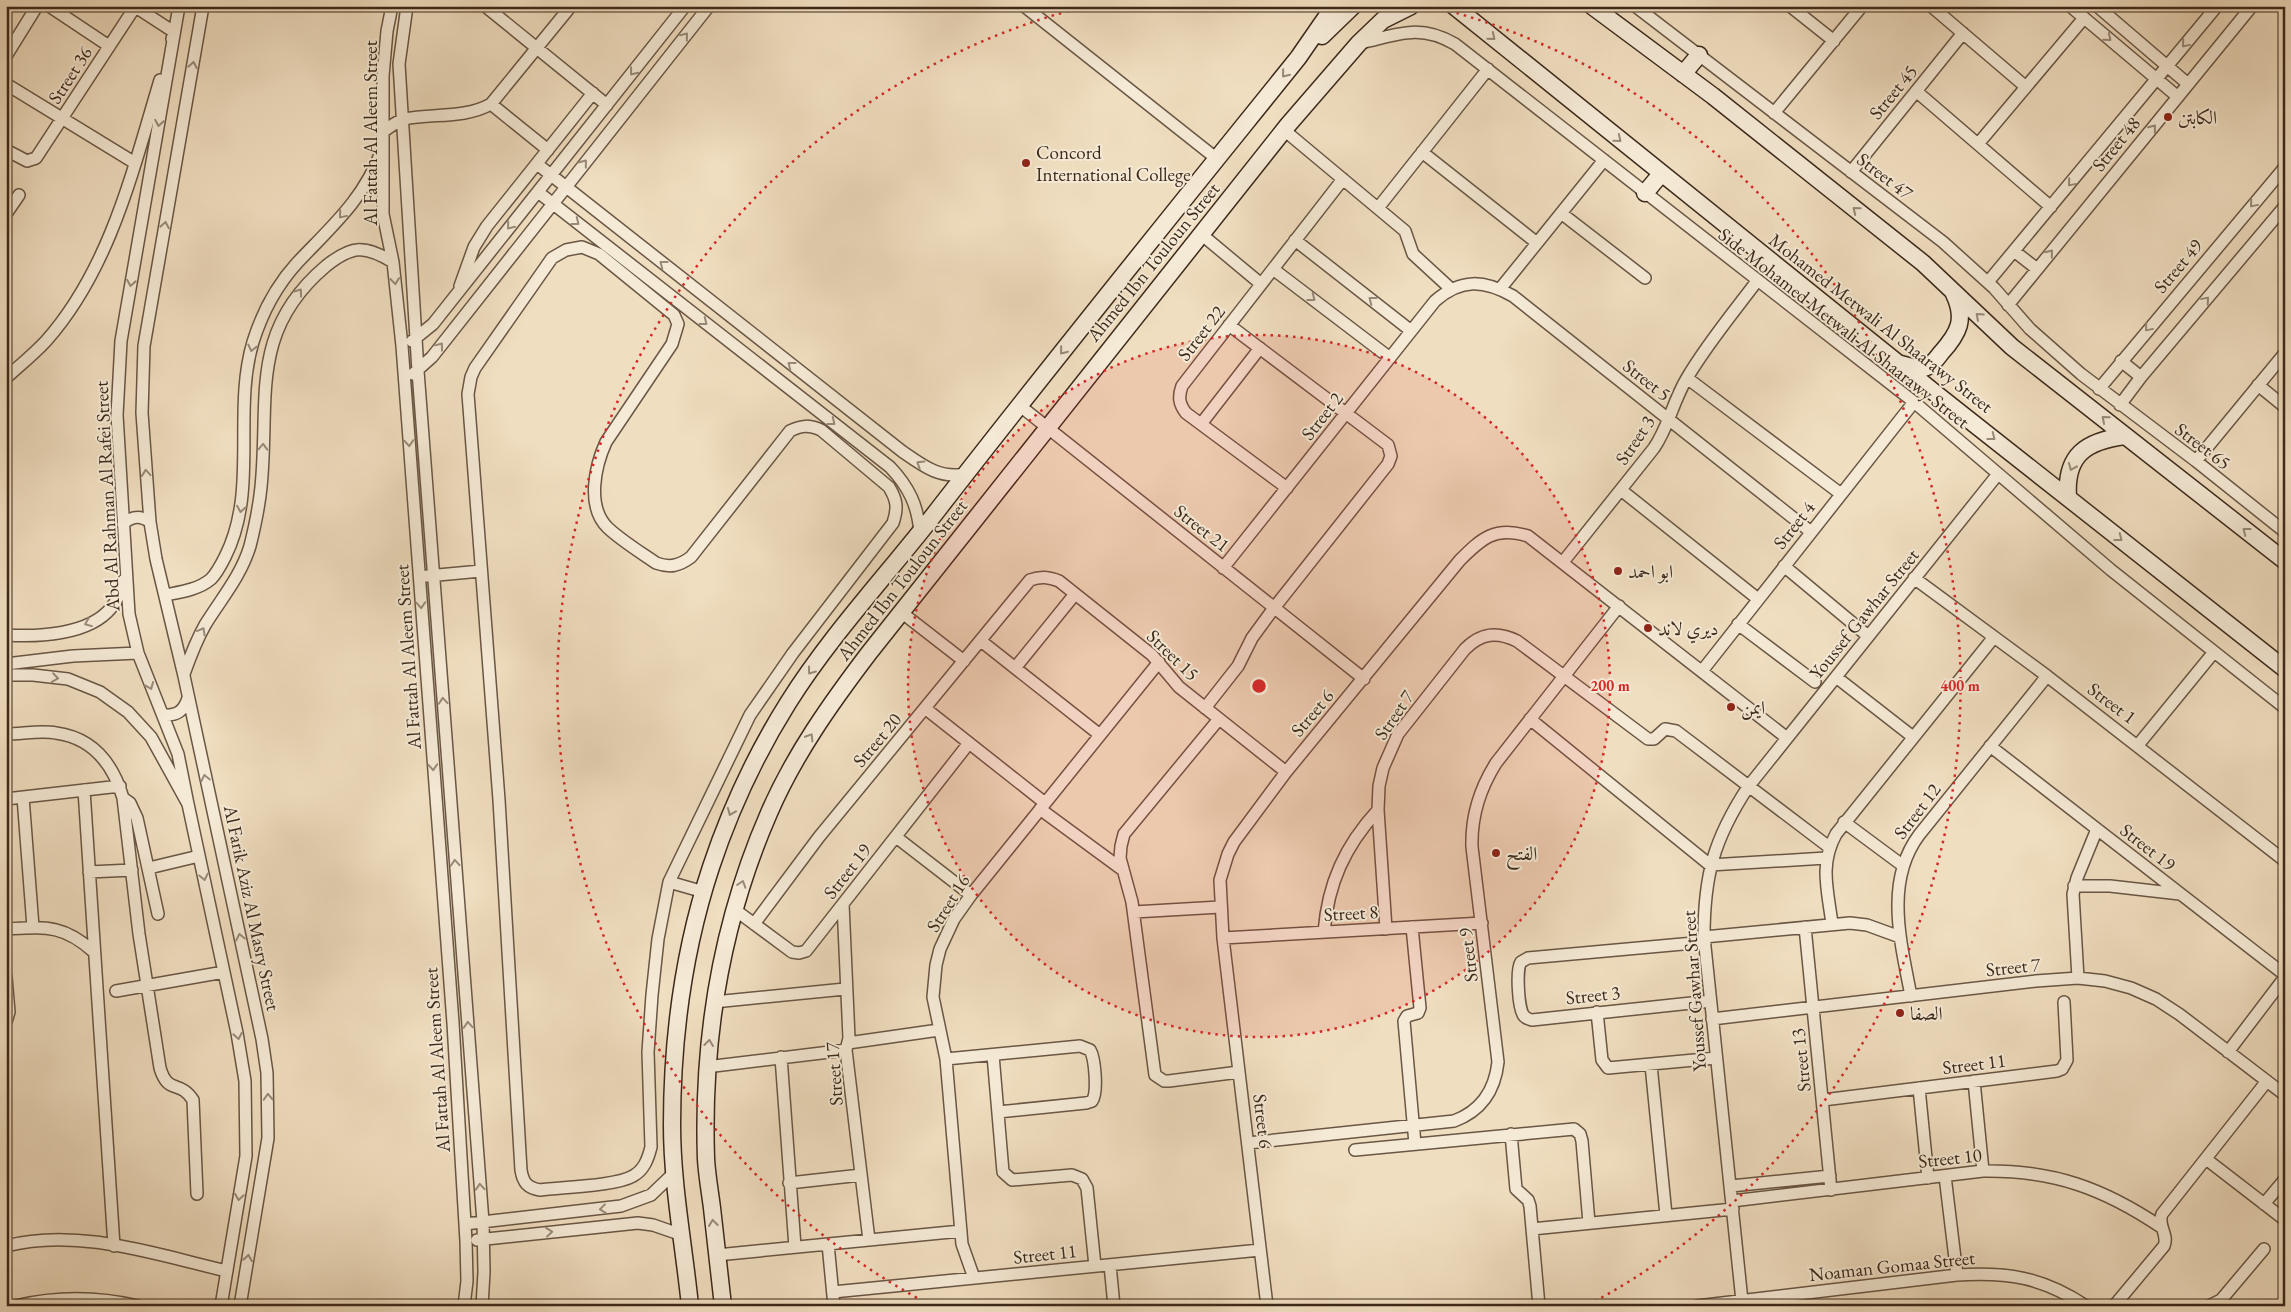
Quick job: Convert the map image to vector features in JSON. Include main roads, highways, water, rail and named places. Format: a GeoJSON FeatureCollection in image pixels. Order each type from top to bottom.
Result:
{"type":"FeatureCollection","features":[{"type":"Feature","properties":{"kind":"place","name":"الكابتن"},"geometry":{"type":"Point","coordinates":[2168,117]}},
{"type":"Feature","properties":{"kind":"place","name":"Concord International College"},"geometry":{"type":"Point","coordinates":[1026,163]}},
{"type":"Feature","properties":{"kind":"place","name":"ابو احمد"},"geometry":{"type":"Point","coordinates":[1618,571]}},
{"type":"Feature","properties":{"kind":"place","name":"ديري لاند"},"geometry":{"type":"Point","coordinates":[1648,628]}},
{"type":"Feature","properties":{"kind":"place","name":"ايمن"},"geometry":{"type":"Point","coordinates":[1731,707]}},
{"type":"Feature","properties":{"kind":"place","name":"الفتح"},"geometry":{"type":"Point","coordinates":[1496,853]}},
{"type":"Feature","properties":{"kind":"place","name":"الصفا"},"geometry":{"type":"Point","coordinates":[1900,1013]}}]}
